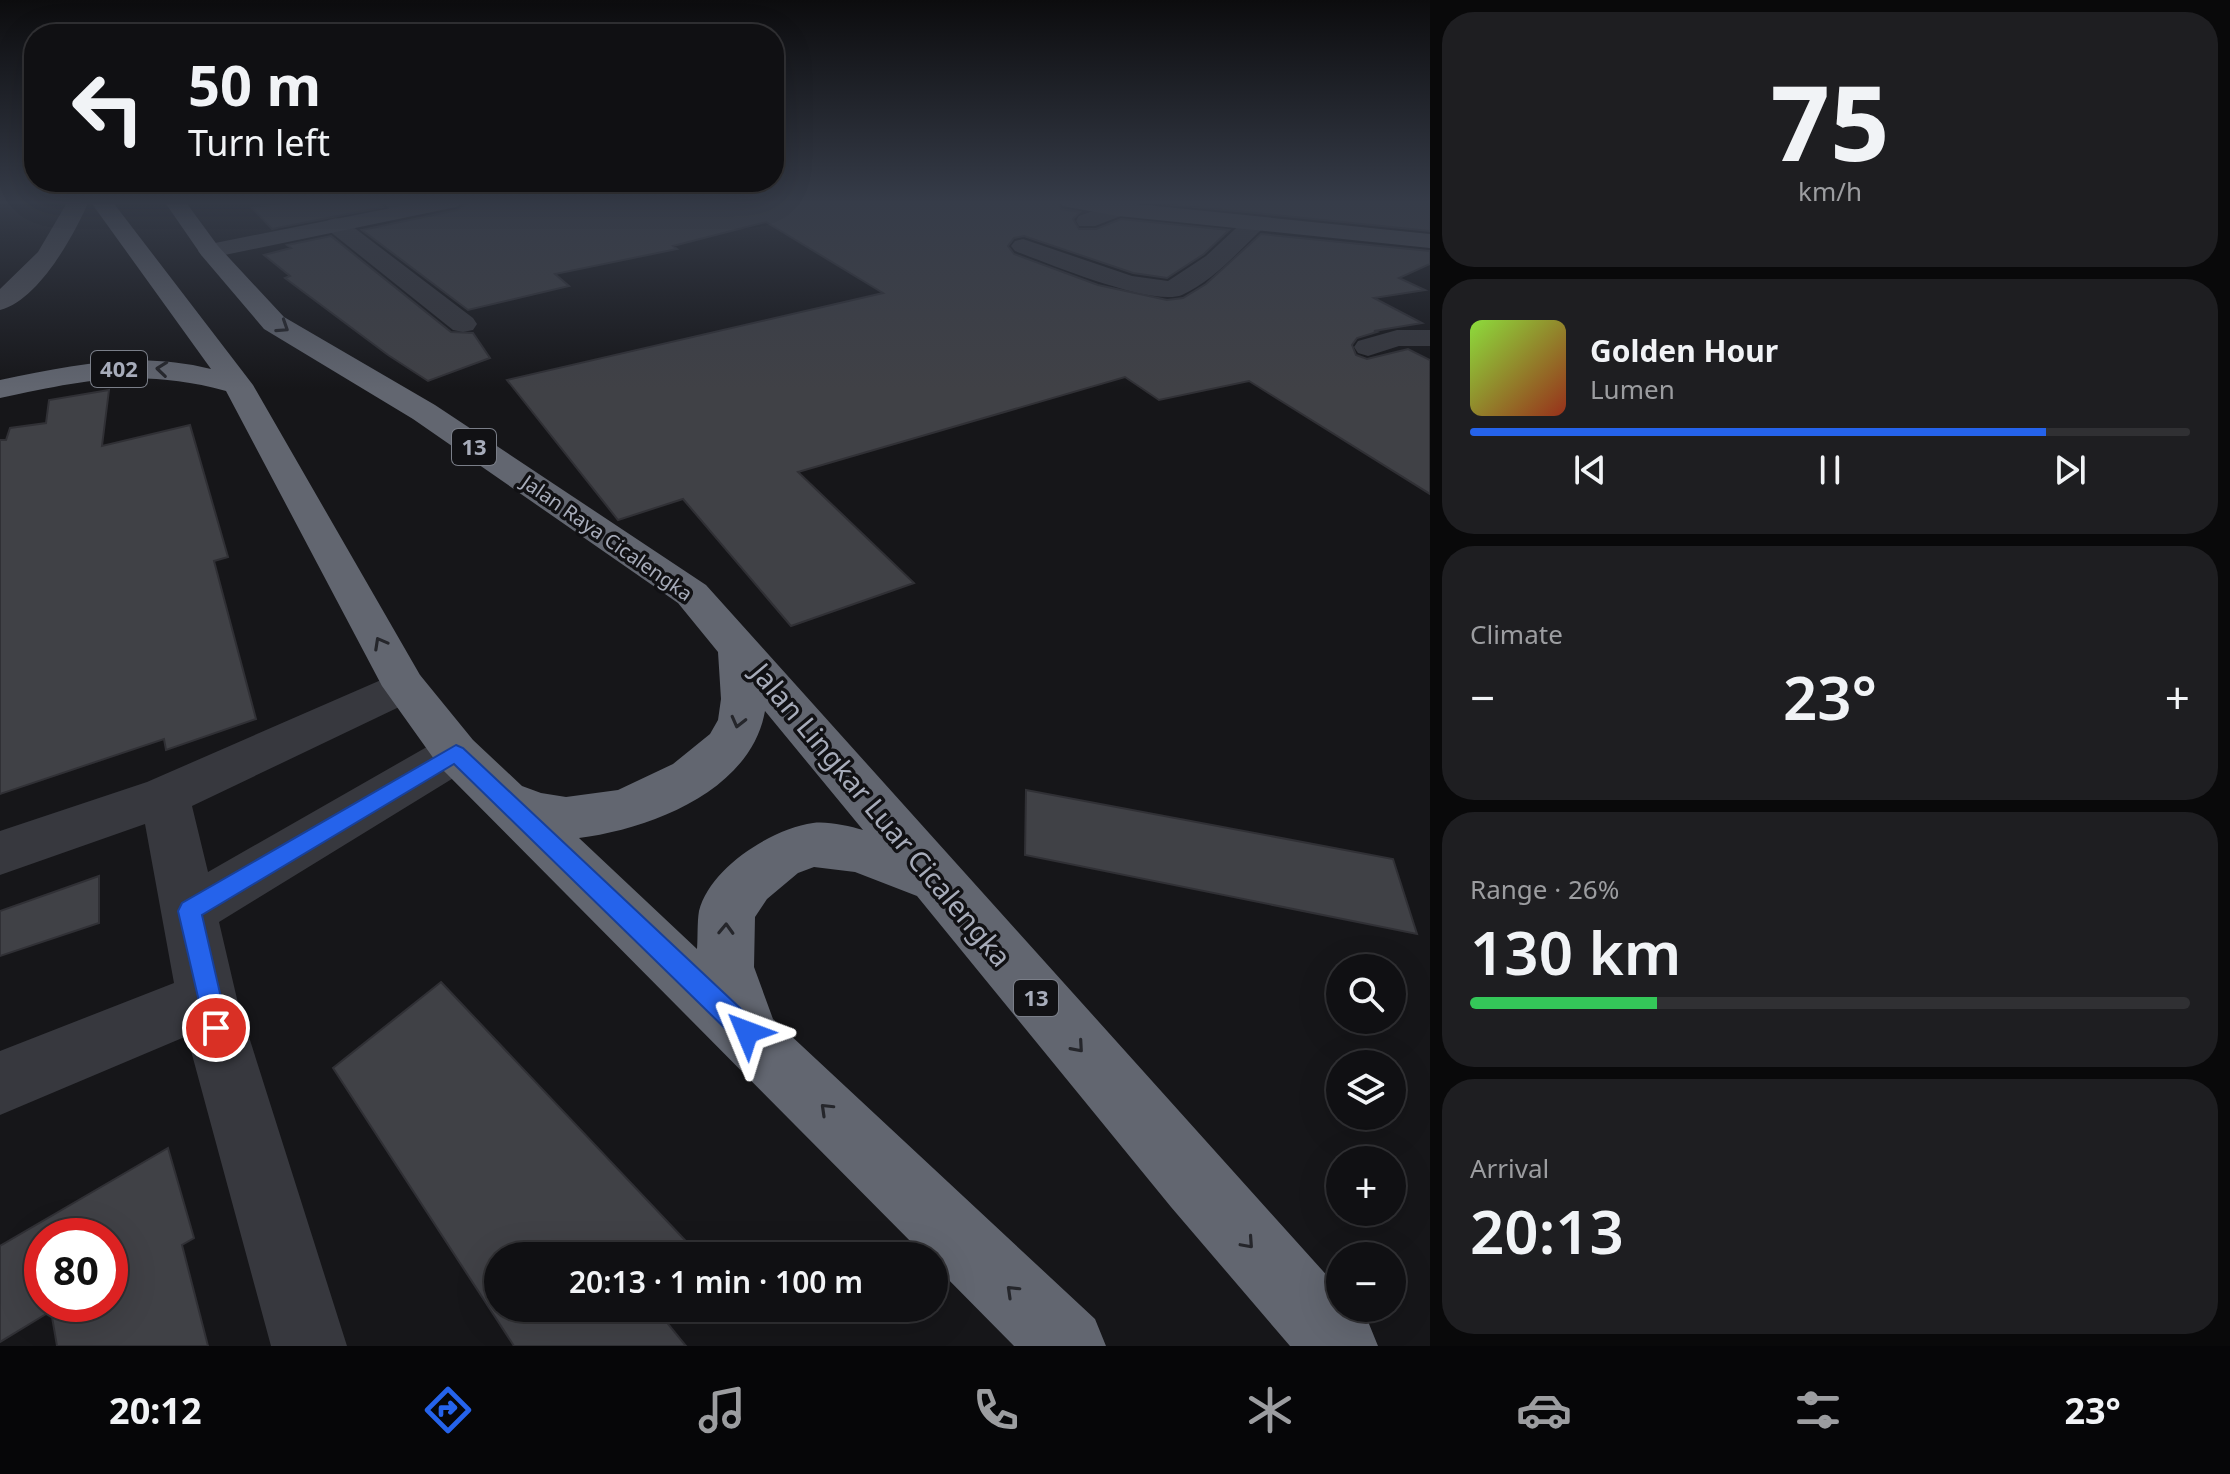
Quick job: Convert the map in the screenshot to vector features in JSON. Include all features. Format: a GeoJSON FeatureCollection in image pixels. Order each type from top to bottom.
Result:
{"type":"FeatureCollection","features":[{"type":"Feature","properties":{"kind":"highway"},"geometry":{"type":"LineString","coordinates":[[148,264],[238,385],[404,686],[456,753],[1068,1346]]}},
{"type":"Feature","properties":{"kind":"highway","name":"Jalan Raya Cicalengka"},"geometry":{"type":"LineString","coordinates":[[221,264],[274,323],[424,412],[692,594],[738,645]]}},
{"type":"Feature","properties":{"kind":"highway","name":"402"},"geometry":{"type":"LineString","coordinates":[[0,389],[73,375],[134,368],[172,370],[238,385]]}},
{"type":"Feature","properties":{"kind":"highway"},"geometry":{"type":"LineString","coordinates":[[506,801],[534,814],[574,819],[587,817],[613,812],[663,792],[704,770],[727,750],[739,728],[744,691],[738,645]]}},
{"type":"Feature","properties":{"kind":"highway","name":"Jalan Lingkar Luar Cicalengka"},"geometry":{"type":"LineString","coordinates":[[738,645],[933,879],[1340,1346]]}},
{"type":"Feature","properties":{"kind":"highway"},"geometry":{"type":"LineString","coordinates":[[747,1032],[725,967],[727,911],[748,882],[779,857],[814,845],[858,850],[933,879]]}},
{"type":"Feature","properties":{"kind":"main road"},"geometry":{"type":"LineString","coordinates":[[0,302],[20,287],[41,264]]}},
{"type":"Feature","properties":{"kind":"street"},"geometry":{"type":"LineString","coordinates":[[386,264],[463,324]]}},
{"type":"Feature","properties":{"kind":"street"},"geometry":{"type":"LineString","coordinates":[[1074,264],[1128,283],[1173,289],[1211,264]]}},
{"type":"Feature","properties":{"kind":"street"},"geometry":{"type":"LineString","coordinates":[[1368,347],[1397,338],[1430,338]]}},
{"type":"Feature","properties":{"kind":"street"},"geometry":{"type":"LineString","coordinates":[[0,853],[165,796],[404,686]]}},
{"type":"Feature","properties":{"kind":"street"},"geometry":{"type":"LineString","coordinates":[[190,911],[456,753]]}},
{"type":"Feature","properties":{"kind":"street"},"geometry":{"type":"LineString","coordinates":[[165,796],[207,999],[309,1346]]}},
{"type":"Feature","properties":{"kind":"street"},"geometry":{"type":"LineString","coordinates":[[0,1083],[207,999]]}},
{"type":"Feature","properties":{"kind":"building"},"geometry":{"type":"Polygon","coordinates":[[[275,264],[366,264],[451,332],[473,333],[490,358],[428,381],[285,278],[290,276],[275,264]]]}},
{"type":"Feature","properties":{"kind":"building"},"geometry":{"type":"Polygon","coordinates":[[[407,264],[605,264],[555,274],[569,286],[468,310],[407,264]]]}},
{"type":"Feature","properties":{"kind":"building"},"geometry":{"type":"Polygon","coordinates":[[[835,264],[1041,264],[1098,285],[1167,300],[1183,298],[1206,284],[1228,264],[1430,264],[1399,278],[1425,290],[1374,298],[1422,323],[1374,331],[1377,332],[1357,338],[1352,345],[1356,355],[1367,359],[1408,349],[1430,360],[1430,494],[1249,381],[1159,400],[1125,377],[798,472],[914,583],[791,626],[683,499],[618,520],[507,380],[883,293],[835,264]]]}},
{"type":"Feature","properties":{"kind":"building"},"geometry":{"type":"Polygon","coordinates":[[[1106,264],[1189,264],[1167,278],[1133,273],[1106,264]]]}},
{"type":"Feature","properties":{"kind":"building"},"geometry":{"type":"Polygon","coordinates":[[[109,390],[102,446],[190,425],[228,557],[214,561],[256,719],[166,750],[164,739],[0,794],[0,440],[6,440],[10,428],[46,423],[49,400],[109,390]]]}},
{"type":"Feature","properties":{"kind":"building"},"geometry":{"type":"Polygon","coordinates":[[[1026,790],[1393,859],[1417,934],[1025,855],[1026,790]]]}},
{"type":"Feature","properties":{"kind":"building"},"geometry":{"type":"Polygon","coordinates":[[[99,876],[99,923],[0,956],[0,911],[99,876]]]}},
{"type":"Feature","properties":{"kind":"building"},"geometry":{"type":"Polygon","coordinates":[[[441,982],[687,1242],[484,1242],[484,1300],[333,1068],[441,982]]]}},
{"type":"Feature","properties":{"kind":"building"},"geometry":{"type":"Polygon","coordinates":[[[168,1148],[194,1238],[182,1245],[208,1346],[57,1346],[53,1322],[128,1322],[128,1218],[48,1218],[168,1148]]]}},
{"type":"Feature","properties":{"kind":"building"},"geometry":{"type":"Polygon","coordinates":[[[24,1232],[24,1322],[33,1322],[0,1342],[0,1246],[24,1232]]]}},
{"type":"Feature","properties":{"kind":"building"},"geometry":{"type":"Polygon","coordinates":[[[498,1322],[669,1322],[686,1346],[514,1346],[498,1322]]]}},
{"type":"Feature","properties":{"kind":"route"},"geometry":{"type":"LineString","coordinates":[[216,1028],[207,999],[190,911],[456,753],[747,1032]]}}]}
